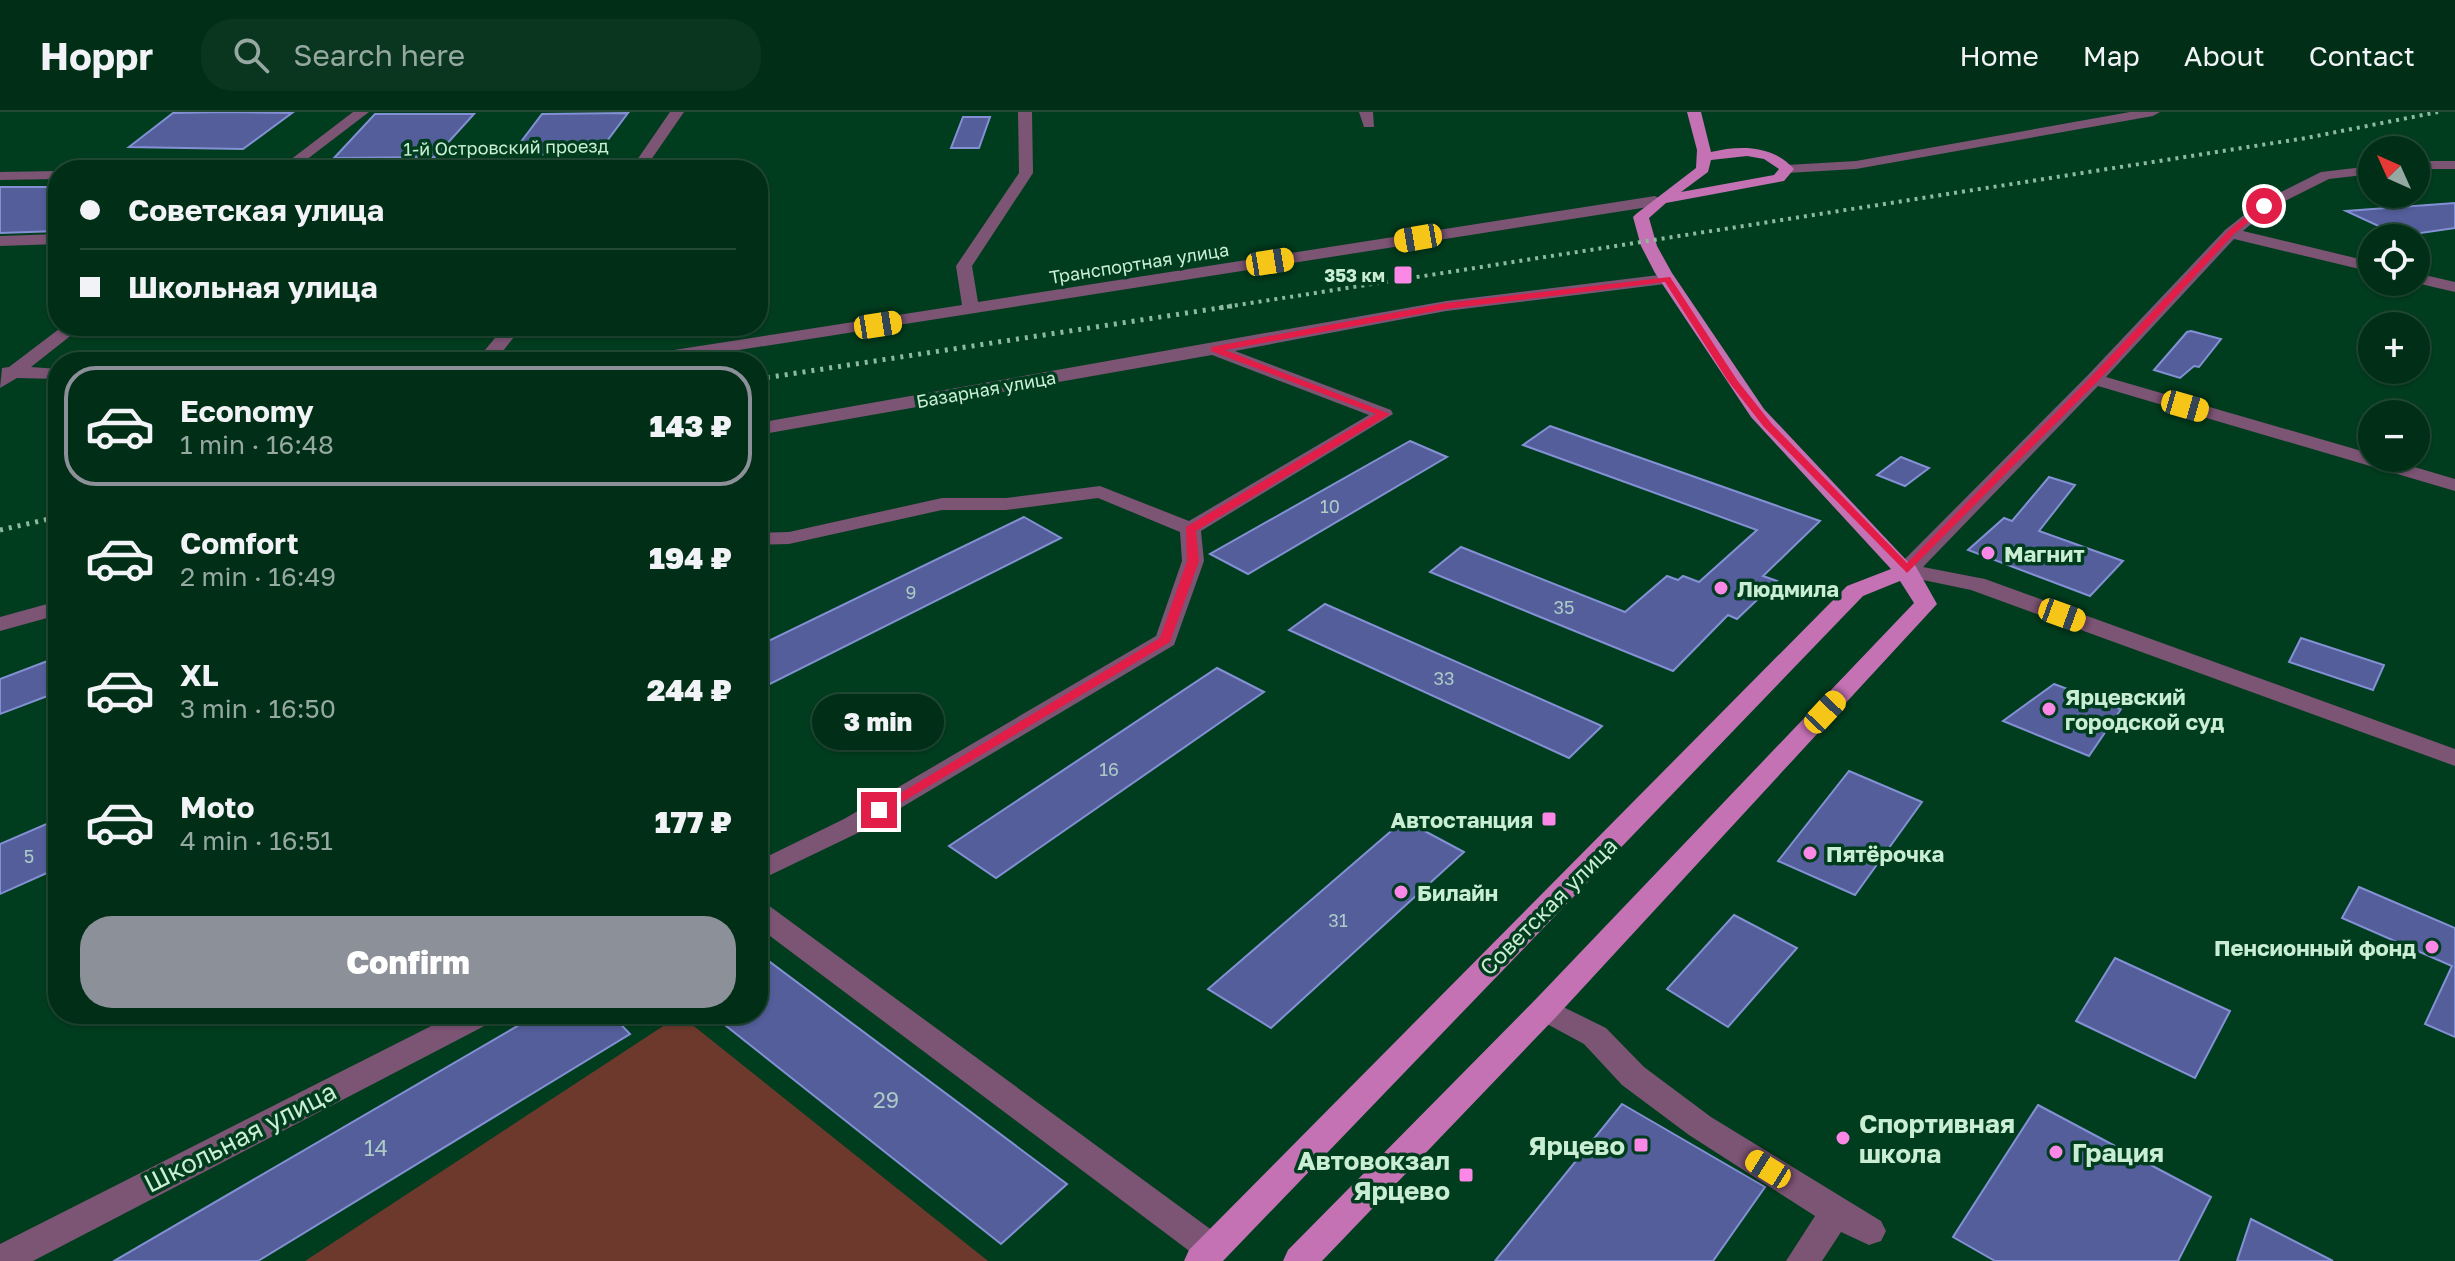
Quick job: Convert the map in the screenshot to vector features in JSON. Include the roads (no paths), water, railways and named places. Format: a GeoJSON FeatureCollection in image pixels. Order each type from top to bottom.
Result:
{"type":"FeatureCollection","features":[{"type":"Feature","properties":{"kind":"main road"},"geometry":{"type":"LineString","coordinates":[[1703,164],[1707,128],[1749,152]]}},
{"type":"Feature","properties":{"kind":"main road"},"geometry":{"type":"LineString","coordinates":[[1300,1261],[1545,1009],[1926,604],[1907,570],[1767,425],[1733,381],[1667,279],[1644,235],[1641,217],[1655,201],[1685,185],[1703,164],[1722,152],[1767,156],[1781,162],[1787,169],[1779,178],[1655,201]]}},
{"type":"Feature","properties":{"kind":"main road"},"geometry":{"type":"LineString","coordinates":[[1703,164],[1725,179],[1756,182]]}},
{"type":"Feature","properties":{"kind":"main road","name":"Советская улица"},"geometry":{"type":"LineString","coordinates":[[1206,1255],[1855,591],[1907,570]]}},
{"type":"Feature","properties":{"kind":"street"},"geometry":{"type":"LineString","coordinates":[[297,160],[362,112]]}},
{"type":"Feature","properties":{"kind":"street"},"geometry":{"type":"LineString","coordinates":[[645,160],[677,112]]}},
{"type":"Feature","properties":{"kind":"street"},"geometry":{"type":"LineString","coordinates":[[971,310],[964,266],[1026,173],[1025,112]]}},
{"type":"Feature","properties":{"kind":"street"},"geometry":{"type":"LineString","coordinates":[[1787,169],[1856,165],[2153,112]]}},
{"type":"Feature","properties":{"kind":"street"},"geometry":{"type":"LineString","coordinates":[[2059,113],[2093,123]]}},
{"type":"Feature","properties":{"kind":"street"},"geometry":{"type":"LineString","coordinates":[[2430,165],[2455,165]]}},
{"type":"Feature","properties":{"kind":"street","name":"Советская улица"},"geometry":{"type":"LineString","coordinates":[[1907,570],[2094,379],[2231,233],[2264,206],[2326,175],[2358,172]]}},
{"type":"Feature","properties":{"kind":"street"},"geometry":{"type":"LineString","coordinates":[[0,176],[48,175]]}},
{"type":"Feature","properties":{"kind":"street","name":"Транспортная улица"},"geometry":{"type":"LineString","coordinates":[[695,352],[1617,204],[1655,201]]}},
{"type":"Feature","properties":{"kind":"street"},"geometry":{"type":"LineString","coordinates":[[2231,233],[2358,264]]}},
{"type":"Feature","properties":{"kind":"street"},"geometry":{"type":"LineString","coordinates":[[0,241],[48,239]]}},
{"type":"Feature","properties":{"kind":"street","name":"Базарная улица"},"geometry":{"type":"LineString","coordinates":[[768,427],[1446,306],[1667,279]]}},
{"type":"Feature","properties":{"kind":"street"},"geometry":{"type":"LineString","coordinates":[[2430,281],[2455,287]]}},
{"type":"Feature","properties":{"kind":"street"},"geometry":{"type":"LineString","coordinates":[[4,375],[60,336]]}},
{"type":"Feature","properties":{"kind":"street"},"geometry":{"type":"LineString","coordinates":[[492,352],[506,336]]}},
{"type":"Feature","properties":{"kind":"street"},"geometry":{"type":"LineString","coordinates":[[1190,529],[1384,414],[1214,349]]}},
{"type":"Feature","properties":{"kind":"street"},"geometry":{"type":"LineString","coordinates":[[4,375],[48,374]]}},
{"type":"Feature","properties":{"kind":"street"},"geometry":{"type":"LineString","coordinates":[[2094,379],[2455,485]]}},
{"type":"Feature","properties":{"kind":"street"},"geometry":{"type":"LineString","coordinates":[[768,539],[789,538],[942,504],[1006,504],[1100,492],[1190,529]]}},
{"type":"Feature","properties":{"kind":"street"},"geometry":{"type":"LineString","coordinates":[[768,867],[853,825],[1166,640],[1193,561],[1190,529]]}},
{"type":"Feature","properties":{"kind":"street"},"geometry":{"type":"LineString","coordinates":[[1907,570],[1977,584],[2455,758]]}},
{"type":"Feature","properties":{"kind":"street"},"geometry":{"type":"LineString","coordinates":[[0,624],[48,611]]}},
{"type":"Feature","properties":{"kind":"street"},"geometry":{"type":"LineString","coordinates":[[768,920],[1206,1255]]}},
{"type":"Feature","properties":{"kind":"street"},"geometry":{"type":"LineString","coordinates":[[1545,1009],[1595,1036],[1633,1076],[1700,1126],[1869,1231]]}},
{"type":"Feature","properties":{"kind":"street","name":"Школьная улица"},"geometry":{"type":"LineString","coordinates":[[0,1261],[462,1024]]}},
{"type":"Feature","properties":{"kind":"street"},"geometry":{"type":"LineString","coordinates":[[1803,1261],[1836,1212]]}},
{"type":"Feature","properties":{"kind":"railway"},"geometry":{"type":"LineString","coordinates":[[1219,308],[2306,138],[2438,112]]}},
{"type":"Feature","properties":{"kind":"railway"},"geometry":{"type":"LineString","coordinates":[[768,377],[1232,306]]}},
{"type":"Feature","properties":{"kind":"railway"},"geometry":{"type":"LineString","coordinates":[[0,530],[48,519]]}},
{"type":"Feature","properties":{"kind":"place","name":"353 км"},"geometry":{"type":"Point","coordinates":[1403,275]}},
{"type":"Feature","properties":{"kind":"place","name":"Магнит"},"geometry":{"type":"Point","coordinates":[1988,553]}},
{"type":"Feature","properties":{"kind":"place","name":"Людмила"},"geometry":{"type":"Point","coordinates":[1721,588]}},
{"type":"Feature","properties":{"kind":"place","name":"Ярцевский городской суд"},"geometry":{"type":"Point","coordinates":[2049,709]}},
{"type":"Feature","properties":{"kind":"place","name":"Автостанция"},"geometry":{"type":"Point","coordinates":[1549,819]}},
{"type":"Feature","properties":{"kind":"place","name":"Пятёрочка"},"geometry":{"type":"Point","coordinates":[1810,853]}},
{"type":"Feature","properties":{"kind":"place","name":"Билайн"},"geometry":{"type":"Point","coordinates":[1401,892]}},
{"type":"Feature","properties":{"kind":"place","name":"Пенсионный фонд"},"geometry":{"type":"Point","coordinates":[2432,947]}},
{"type":"Feature","properties":{"kind":"place","name":"Спортивная школа"},"geometry":{"type":"Point","coordinates":[1843,1138]}},
{"type":"Feature","properties":{"kind":"place","name":"Ярцево"},"geometry":{"type":"Point","coordinates":[1641,1145]}},
{"type":"Feature","properties":{"kind":"place","name":"Грация"},"geometry":{"type":"Point","coordinates":[2056,1152]}},
{"type":"Feature","properties":{"kind":"place","name":"Автовокзал Ярцево"},"geometry":{"type":"Point","coordinates":[1466,1175]}}]}
